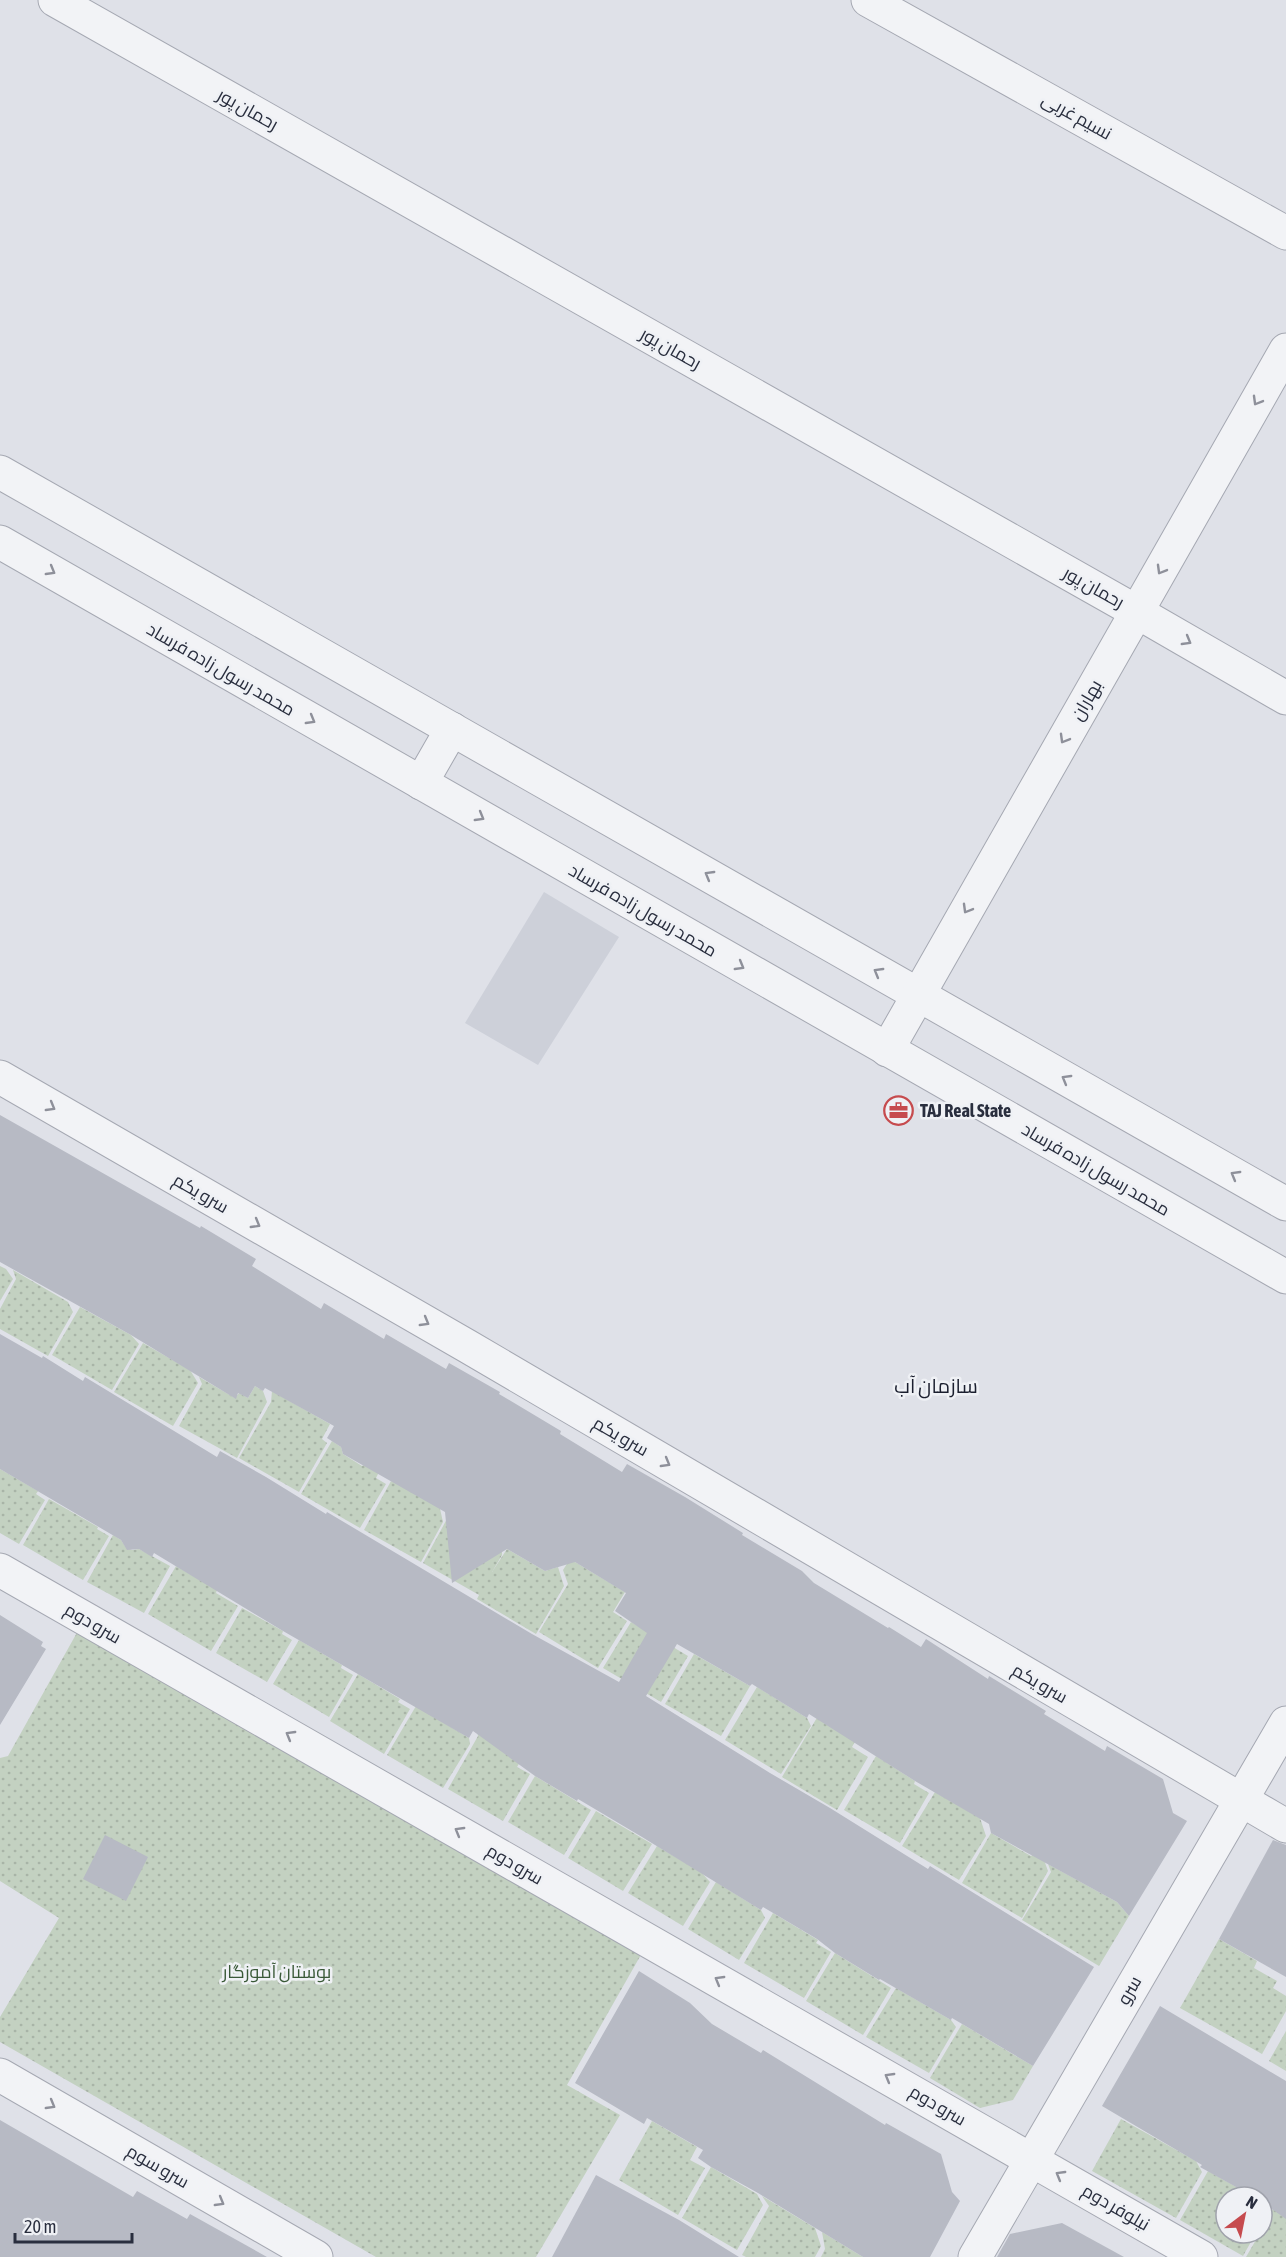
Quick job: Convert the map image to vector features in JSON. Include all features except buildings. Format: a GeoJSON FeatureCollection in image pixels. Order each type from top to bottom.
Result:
{"type":"FeatureCollection","features":[{"type":"Feature","properties":{"kind":"street","name":"رحمان پور"},"geometry":{"type":"LineString","coordinates":[[55,0],[1137,612],[1286,699]]}},
{"type":"Feature","properties":{"kind":"street","name":"نسیم غربی"},"geometry":{"type":"LineString","coordinates":[[868,0],[1286,233]]}},
{"type":"Feature","properties":{"kind":"street","name":"بهاران"},"geometry":{"type":"LineString","coordinates":[[886,1050],[1286,350]]}},
{"type":"Feature","properties":{"kind":"street"},"geometry":{"type":"LineString","coordinates":[[0,472],[1286,1204]]}},
{"type":"Feature","properties":{"kind":"street","name":"محمد رسول زاده فرساد"},"geometry":{"type":"LineString","coordinates":[[0,542],[1286,1277]]}},
{"type":"Feature","properties":{"kind":"street"},"geometry":{"type":"LineString","coordinates":[[421,783],[452,729]]}},
{"type":"Feature","properties":{"kind":"street","name":"سرو یکم"},"geometry":{"type":"LineString","coordinates":[[0,1077],[478,1352],[1286,1826]]}},
{"type":"Feature","properties":{"kind":"street","name":"سرو دوم"},"geometry":{"type":"LineString","coordinates":[[0,1570],[1031,2158]]}},
{"type":"Feature","properties":{"kind":"street","name":"سرو"},"geometry":{"type":"LineString","coordinates":[[975,2257],[1286,1723]]}},
{"type":"Feature","properties":{"kind":"street","name":"سرو سوم"},"geometry":{"type":"LineString","coordinates":[[0,2075],[316,2257]]}},
{"type":"Feature","properties":{"kind":"street","name":"نیلوفر دوم"},"geometry":{"type":"LineString","coordinates":[[1031,2158],[1201,2257]]}},
{"type":"Feature","properties":{"kind":"shaded area"},"geometry":{"type":"Polygon","coordinates":[[[544,892],[619,937],[538,1065],[465,1023],[544,892]]]}},
{"type":"Feature","properties":{"kind":"green space"},"geometry":{"type":"Polygon","coordinates":[[[0,1266],[6,1269],[13,1279],[0,1301],[0,1266]]]}},
{"type":"Feature","properties":{"kind":"green space"},"geometry":{"type":"Polygon","coordinates":[[[13,1270],[68,1302],[73,1312],[48,1356],[0,1329],[0,1309],[16,1279],[13,1270]]]}},
{"type":"Feature","properties":{"kind":"green space"},"geometry":{"type":"Polygon","coordinates":[[[80,1307],[131,1335],[139,1344],[112,1390],[52,1355],[80,1307]]]}},
{"type":"Feature","properties":{"kind":"green space"},"geometry":{"type":"Polygon","coordinates":[[[143,1343],[190,1370],[198,1383],[173,1426],[114,1392],[143,1343]]]}},
{"type":"Feature","properties":{"kind":"green space"},"geometry":{"type":"Polygon","coordinates":[[[199,1377],[235,1398],[239,1393],[248,1398],[255,1386],[263,1391],[267,1402],[237,1458],[179,1426],[202,1384],[199,1377]]]}},
{"type":"Feature","properties":{"kind":"green space"},"geometry":{"type":"Polygon","coordinates":[[[272,1391],[330,1424],[322,1439],[327,1443],[299,1492],[239,1458],[271,1402],[272,1391]]]}},
{"type":"Feature","properties":{"kind":"green space"},"geometry":{"type":"Polygon","coordinates":[[[332,1441],[341,1447],[343,1454],[362,1466],[368,1462],[380,1470],[376,1478],[386,1484],[360,1528],[301,1494],[332,1441]]]}},
{"type":"Feature","properties":{"kind":"green space"},"geometry":{"type":"Polygon","coordinates":[[[0,1469],[38,1491],[36,1494],[45,1500],[19,1544],[0,1533],[0,1469]]]}},
{"type":"Feature","properties":{"kind":"green space"},"geometry":{"type":"Polygon","coordinates":[[[391,1481],[438,1500],[443,1522],[421,1562],[364,1530],[391,1481]]]}},
{"type":"Feature","properties":{"kind":"green space"},"geometry":{"type":"Polygon","coordinates":[[[49,1499],[98,1527],[97,1529],[109,1536],[83,1580],[23,1545],[49,1499]]]}},
{"type":"Feature","properties":{"kind":"green space"},"geometry":{"type":"Polygon","coordinates":[[[448,1517],[502,1531],[502,1555],[492,1572],[507,1549],[545,1571],[558,1567],[564,1586],[536,1634],[477,1599],[479,1595],[423,1563],[448,1517]]]}},
{"type":"Feature","properties":{"kind":"green space"},"geometry":{"type":"Polygon","coordinates":[[[113,1535],[132,1550],[139,1549],[170,1566],[144,1613],[87,1582],[113,1535]]]}},
{"type":"Feature","properties":{"kind":"green space"},"geometry":{"type":"Polygon","coordinates":[[[570,1559],[625,1592],[613,1612],[627,1621],[598,1668],[539,1632],[568,1584],[563,1570],[570,1559]]]}},
{"type":"Feature","properties":{"kind":"green space"},"geometry":{"type":"Polygon","coordinates":[[[176,1566],[217,1590],[216,1593],[238,1606],[211,1651],[148,1614],[176,1566]]]}},
{"type":"Feature","properties":{"kind":"green space"},"geometry":{"type":"Polygon","coordinates":[[[242,1608],[283,1631],[282,1634],[292,1640],[267,1682],[216,1653],[242,1608]]]}},
{"type":"Feature","properties":{"kind":"green space"},"geometry":{"type":"Polygon","coordinates":[[[631,1622],[688,1656],[661,1702],[603,1668],[631,1622]]]}},
{"type":"Feature","properties":{"kind":"green space","name":"بوستان آموزگار"},"geometry":{"type":"Polygon","coordinates":[[[79,1629],[642,1953],[567,2085],[620,2115],[536,2257],[376,2257],[0,2042],[0,2017],[59,1918],[0,1881],[0,1758],[8,1756],[79,1629]]]}},
{"type":"Feature","properties":{"kind":"green space"},"geometry":{"type":"Polygon","coordinates":[[[299,1640],[342,1665],[341,1668],[353,1675],[329,1717],[273,1684],[299,1640]]]}},
{"type":"Feature","properties":{"kind":"green space"},"geometry":{"type":"Polygon","coordinates":[[[694,1654],[750,1686],[721,1736],[665,1704],[694,1654]]]}},
{"type":"Feature","properties":{"kind":"green space"},"geometry":{"type":"Polygon","coordinates":[[[358,1674],[400,1699],[398,1702],[410,1709],[384,1754],[330,1721],[358,1674]]]}},
{"type":"Feature","properties":{"kind":"green space"},"geometry":{"type":"Polygon","coordinates":[[[757,1687],[807,1718],[811,1726],[781,1774],[725,1740],[757,1687]]]}},
{"type":"Feature","properties":{"kind":"green space"},"geometry":{"type":"Polygon","coordinates":[[[825,1704],[864,1726],[852,1747],[868,1757],[837,1810],[782,1777],[825,1704]]]}},
{"type":"Feature","properties":{"kind":"green space"},"geometry":{"type":"Polygon","coordinates":[[[416,1706],[469,1738],[470,1744],[443,1788],[387,1755],[416,1706]]]}},
{"type":"Feature","properties":{"kind":"green space"},"geometry":{"type":"Polygon","coordinates":[[[477,1731],[523,1757],[517,1767],[530,1774],[503,1821],[448,1789],[478,1736],[477,1731]]]}},
{"type":"Feature","properties":{"kind":"green space"},"geometry":{"type":"Polygon","coordinates":[[[876,1756],[915,1781],[914,1784],[929,1793],[900,1843],[844,1810],[876,1756]]]}},
{"type":"Feature","properties":{"kind":"green space"},"geometry":{"type":"Polygon","coordinates":[[[535,1776],[591,1810],[564,1855],[508,1822],[535,1776]]]}},
{"type":"Feature","properties":{"kind":"green space"},"geometry":{"type":"Polygon","coordinates":[[[935,1792],[980,1818],[986,1836],[959,1880],[902,1846],[935,1792]]]}},
{"type":"Feature","properties":{"kind":"green space"},"geometry":{"type":"Polygon","coordinates":[[[596,1811],[652,1844],[623,1891],[568,1858],[596,1811]]]}},
{"type":"Feature","properties":{"kind":"green space"},"geometry":{"type":"Polygon","coordinates":[[[991,1833],[1031,1856],[1040,1849],[1048,1871],[1022,1918],[962,1883],[991,1833]]]}},
{"type":"Feature","properties":{"kind":"green space"},"geometry":{"type":"Polygon","coordinates":[[[657,1846],[702,1873],[710,1882],[683,1926],[628,1893],[657,1846]]]}},
{"type":"Feature","properties":{"kind":"green space"},"geometry":{"type":"Polygon","coordinates":[[[1048,1864],[1117,1902],[1129,1916],[1099,1966],[1022,1920],[1051,1872],[1048,1864]]]}},
{"type":"Feature","properties":{"kind":"green space"},"geometry":{"type":"Polygon","coordinates":[[[716,1882],[761,1910],[765,1918],[739,1960],[688,1929],[716,1882]]]}},
{"type":"Feature","properties":{"kind":"green space"},"geometry":{"type":"Polygon","coordinates":[[[773,1913],[818,1940],[816,1943],[831,1952],[804,1998],[744,1963],[773,1913]]]}},
{"type":"Feature","properties":{"kind":"green space"},"geometry":{"type":"Polygon","coordinates":[[[1219,1939],[1257,1961],[1254,1968],[1277,1981],[1273,1988],[1286,1996],[1286,2011],[1262,2054],[1180,2008],[1219,1939]]]}},
{"type":"Feature","properties":{"kind":"green space"},"geometry":{"type":"Polygon","coordinates":[[[835,1953],[891,1988],[863,2035],[806,2001],[835,1953]]]}},
{"type":"Feature","properties":{"kind":"green space"},"geometry":{"type":"Polygon","coordinates":[[[896,1988],[951,2020],[956,2027],[929,2073],[866,2037],[896,1988]]]}},
{"type":"Feature","properties":{"kind":"green space"},"geometry":{"type":"Polygon","coordinates":[[[962,2024],[1033,2066],[1013,2100],[980,2108],[930,2078],[962,2024]]]}},
{"type":"Feature","properties":{"kind":"green space"},"geometry":{"type":"Polygon","coordinates":[[[1286,2031],[1286,2071],[1269,2061],[1286,2031]]]}},
{"type":"Feature","properties":{"kind":"green space"},"geometry":{"type":"Polygon","coordinates":[[[1121,2119],[1196,2161],[1202,2172],[1176,2218],[1092,2171],[1121,2119]]]}},
{"type":"Feature","properties":{"kind":"green space"},"geometry":{"type":"Polygon","coordinates":[[[652,2121],[697,2147],[690,2160],[705,2168],[678,2215],[619,2180],[652,2121]]]}},
{"type":"Feature","properties":{"kind":"green space"},"geometry":{"type":"Polygon","coordinates":[[[711,2167],[757,2194],[763,2205],[737,2250],[682,2218],[711,2167]]]}},
{"type":"Feature","properties":{"kind":"green space"},"geometry":{"type":"Polygon","coordinates":[[[1208,2171],[1233,2185],[1214,2185],[1214,2239],[1180,2220],[1208,2171]]]}},
{"type":"Feature","properties":{"kind":"green space"},"geometry":{"type":"Polygon","coordinates":[[[762,2196],[815,2228],[821,2246],[815,2257],[746,2257],[742,2255],[769,2206],[762,2196]]]}},
{"type":"Feature","properties":{"kind":"green space"},"geometry":{"type":"Polygon","coordinates":[[[1274,2210],[1286,2217],[1286,2257],[1246,2257],[1253,2245],[1274,2245],[1274,2210]]]}},
{"type":"Feature","properties":{"kind":"green space"},"geometry":{"type":"Polygon","coordinates":[[[822,2232],[863,2257],[821,2257],[825,2249],[822,2232]]]}},
{"type":"Feature","properties":{"kind":"green space"},"geometry":{"type":"Polygon","coordinates":[[[1224,2245],[1249,2245],[1243,2256],[1224,2245]]]}},
{"type":"Feature","properties":{"kind":"place","name":"TAJ Real State"},"geometry":{"type":"Point","coordinates":[899,1110]}},
{"type":"Feature","properties":{"kind":"district","name":"سازمان آب"},"geometry":{"type":"Point","coordinates":[936,1385]}}]}
